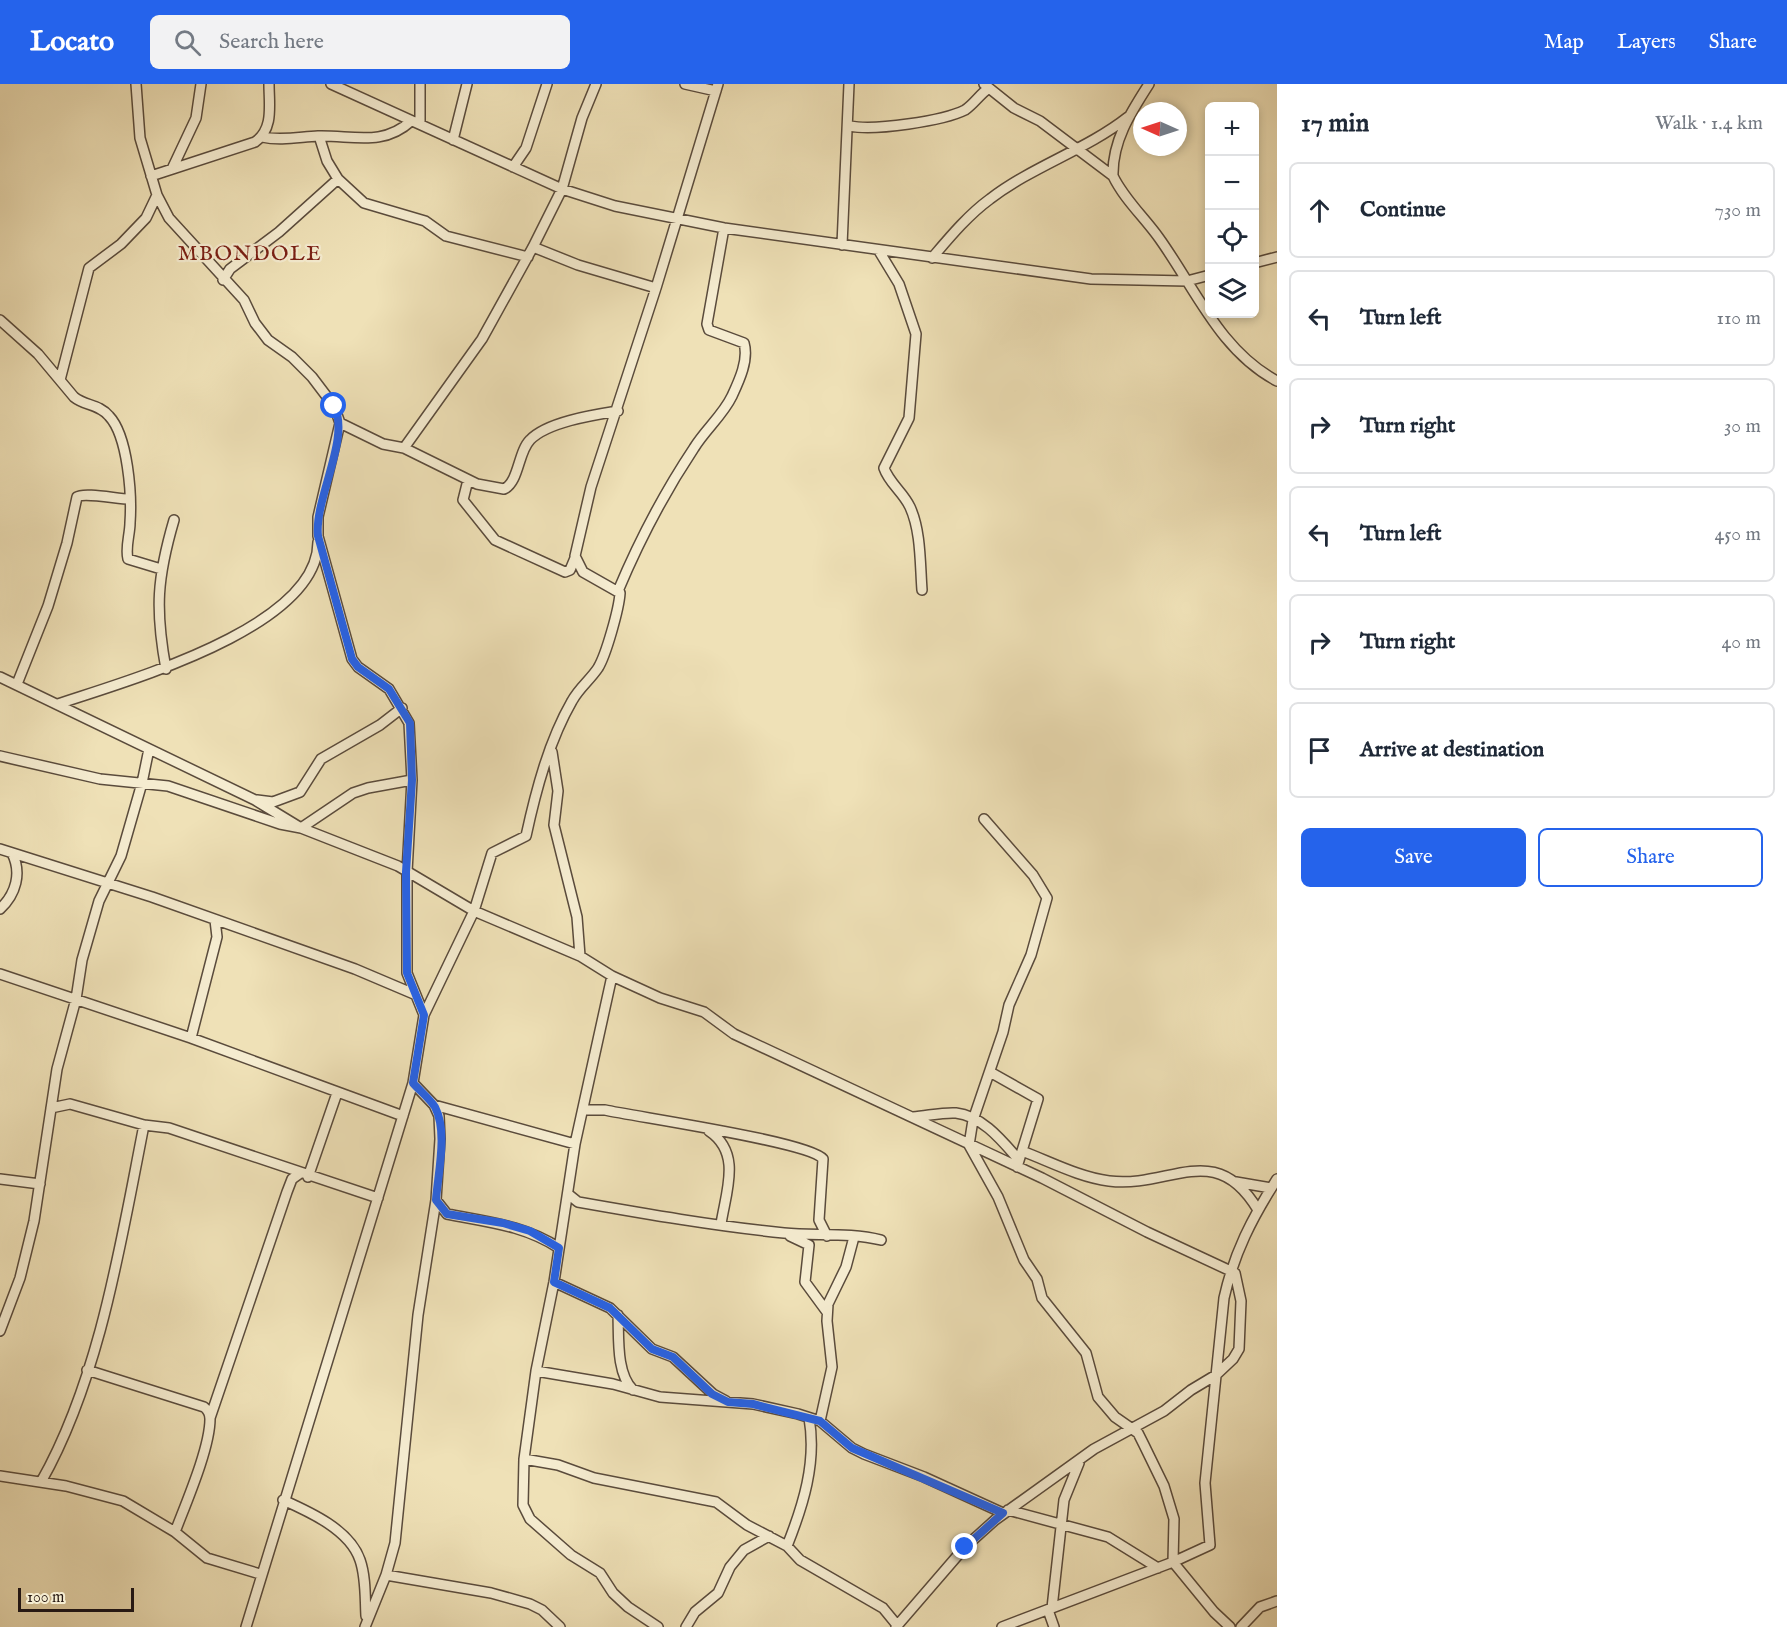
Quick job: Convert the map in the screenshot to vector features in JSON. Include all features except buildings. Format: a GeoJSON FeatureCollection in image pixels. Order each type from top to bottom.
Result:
{"type":"FeatureCollection","features":[{"type":"Feature","properties":{"kind":"street"},"geometry":{"type":"LineString","coordinates":[[58,704],[166,669],[254,625],[303,586],[314,568],[318,517],[340,423],[334,406],[312,377],[292,357],[268,340],[255,323],[244,300],[223,280],[169,218],[157,195],[140,138],[136,84]]}},
{"type":"Feature","properties":{"kind":"street"},"geometry":{"type":"LineString","coordinates":[[172,169],[196,118],[201,84]]}},
{"type":"Feature","properties":{"kind":"street"},"geometry":{"type":"LineString","coordinates":[[151,176],[255,142],[262,137],[268,127],[269,84]]}},
{"type":"Feature","properties":{"kind":"street"},"geometry":{"type":"LineString","coordinates":[[331,84],[562,189],[615,206],[724,228],[1090,279],[1187,281],[1205,276]]}},
{"type":"Feature","properties":{"kind":"street"},"geometry":{"type":"LineString","coordinates":[[416,123],[420,84]]}},
{"type":"Feature","properties":{"kind":"street"},"geometry":{"type":"LineString","coordinates":[[453,140],[467,84]]}},
{"type":"Feature","properties":{"kind":"street"},"geometry":{"type":"LineString","coordinates":[[513,167],[526,148],[547,84]]}},
{"type":"Feature","properties":{"kind":"street"},"geometry":{"type":"LineString","coordinates":[[404,448],[482,339],[533,248],[562,189],[582,118],[596,84]]}},
{"type":"Feature","properties":{"kind":"street"},"geometry":{"type":"LineString","coordinates":[[468,480],[463,500],[495,540],[565,572],[570,570],[591,487],[618,411],[717,87],[685,84]]}},
{"type":"Feature","properties":{"kind":"street"},"geometry":{"type":"LineString","coordinates":[[842,245],[850,126],[849,84]]}},
{"type":"Feature","properties":{"kind":"street"},"geometry":{"type":"LineString","coordinates":[[1113,176],[1114,155],[1130,115],[1149,84]]}},
{"type":"Feature","properties":{"kind":"street"},"geometry":{"type":"LineString","coordinates":[[850,126],[878,128],[948,115],[966,109],[987,86],[1014,108],[1040,121],[1077,147],[1113,176],[1172,255],[1215,324],[1231,344],[1265,375],[1277,381]]}},
{"type":"Feature","properties":{"kind":"street"},"geometry":{"type":"LineString","coordinates":[[932,258],[990,198],[1077,147],[1103,135],[1130,115]]}},
{"type":"Feature","properties":{"kind":"street"},"geometry":{"type":"LineString","coordinates":[[262,137],[282,140],[320,136],[358,140],[379,138],[416,123]]}},
{"type":"Feature","properties":{"kind":"street"},"geometry":{"type":"LineString","coordinates":[[320,136],[327,160],[338,179],[353,195],[376,209],[425,221],[446,236],[528,257]]}},
{"type":"Feature","properties":{"kind":"street"},"geometry":{"type":"LineString","coordinates":[[223,280],[230,269],[279,232],[338,179]]}},
{"type":"Feature","properties":{"kind":"street"},"geometry":{"type":"LineString","coordinates":[[60,380],[89,268],[121,244],[146,218],[157,195]]}},
{"type":"Feature","properties":{"kind":"street"},"geometry":{"type":"LineString","coordinates":[[246,1627],[260,1574],[413,1083],[424,1015],[474,911],[492,853],[526,836],[536,795],[572,701],[600,664],[620,596],[618,591],[639,543],[708,427],[731,398],[744,364],[744,343],[709,330],[707,324],[724,228]]}},
{"type":"Feature","properties":{"kind":"street"},"geometry":{"type":"LineString","coordinates":[[533,248],[578,265],[656,288]]}},
{"type":"Feature","properties":{"kind":"street"},"geometry":{"type":"LineString","coordinates":[[879,251],[899,284],[916,334],[909,418],[884,468],[888,479],[909,505],[913,515],[922,590]]}},
{"type":"Feature","properties":{"kind":"street"},"geometry":{"type":"LineString","coordinates":[[1259,262],[1277,257]]}},
{"type":"Feature","properties":{"kind":"street"},"geometry":{"type":"LineString","coordinates":[[0,320],[38,354],[74,397],[80,402],[102,409],[118,428],[125,459],[129,499],[128,559],[161,569]]}},
{"type":"Feature","properties":{"kind":"street"},"geometry":{"type":"LineString","coordinates":[[340,423],[382,444],[404,448],[485,487],[508,487],[524,447],[534,437],[567,422],[618,411]]}},
{"type":"Feature","properties":{"kind":"street"},"geometry":{"type":"LineString","coordinates":[[17,684],[48,606],[67,543],[77,496],[84,493],[104,498],[129,499]]}},
{"type":"Feature","properties":{"kind":"street"},"geometry":{"type":"LineString","coordinates":[[166,669],[157,608],[161,569],[174,520]]}},
{"type":"Feature","properties":{"kind":"street"},"geometry":{"type":"LineString","coordinates":[[318,536],[352,659],[358,667],[389,689],[410,723],[412,780],[406,872],[407,973],[424,1015]]}},
{"type":"Feature","properties":{"kind":"street"},"geometry":{"type":"LineString","coordinates":[[575,556],[583,572],[618,591]]}},
{"type":"Feature","properties":{"kind":"street"},"geometry":{"type":"LineString","coordinates":[[0,677],[255,800],[301,828],[398,866],[474,911],[580,956],[612,976],[660,998],[704,1012],[734,1034],[969,1145],[1020,1160],[1111,1181],[1144,1180],[1197,1169],[1210,1171],[1234,1182],[1251,1199],[1258,1210]]}},
{"type":"Feature","properties":{"kind":"street"},"geometry":{"type":"LineString","coordinates":[[255,800],[273,802],[300,792],[321,759],[380,725],[402,708]]}},
{"type":"Feature","properties":{"kind":"street"},"geometry":{"type":"LineString","coordinates":[[0,1331],[20,1278],[34,1221],[62,1048],[76,999],[82,960],[99,901],[121,856],[142,783],[149,749]]}},
{"type":"Feature","properties":{"kind":"street"},"geometry":{"type":"LineString","coordinates":[[552,749],[558,791],[554,825],[577,917],[580,956]]}},
{"type":"Feature","properties":{"kind":"street"},"geometry":{"type":"LineString","coordinates":[[0,756],[100,779],[168,786],[280,824],[301,828],[353,793],[412,780]]}},
{"type":"Feature","properties":{"kind":"street"},"geometry":{"type":"LineString","coordinates":[[984,819],[1033,874],[1047,898],[1032,955],[1009,1005],[990,1072],[973,1120],[969,1145],[998,1197],[1024,1260],[1037,1279],[1042,1298],[1086,1353],[1098,1397],[1115,1417],[1133,1429],[1144,1444],[1170,1504],[1175,1527],[1173,1562],[1214,1612],[1230,1627]]}},
{"type":"Feature","properties":{"kind":"street"},"geometry":{"type":"LineString","coordinates":[[0,849],[110,882],[356,969],[414,994]]}},
{"type":"Feature","properties":{"kind":"street"},"geometry":{"type":"LineString","coordinates":[[0,909],[8,902],[16,884],[17,864],[12,853]]}},
{"type":"Feature","properties":{"kind":"street"},"geometry":{"type":"LineString","coordinates":[[191,1038],[217,937],[215,920]]}},
{"type":"Feature","properties":{"kind":"street"},"geometry":{"type":"LineString","coordinates":[[0,967],[12,977]]}},
{"type":"Feature","properties":{"kind":"street"},"geometry":{"type":"LineString","coordinates":[[0,974],[191,1038],[403,1116]]}},
{"type":"Feature","properties":{"kind":"street"},"geometry":{"type":"LineString","coordinates":[[612,976],[574,1144],[554,1282],[536,1371],[525,1459],[523,1505],[530,1519],[571,1555],[600,1574],[618,1598],[658,1627]]}},
{"type":"Feature","properties":{"kind":"street"},"geometry":{"type":"LineString","coordinates":[[990,1072],[1038,1099],[1020,1160]]}},
{"type":"Feature","properties":{"kind":"street"},"geometry":{"type":"LineString","coordinates":[[366,1625],[386,1575],[395,1543],[418,1315],[436,1200],[440,1139],[439,1116],[434,1105],[413,1083]]}},
{"type":"Feature","properties":{"kind":"street"},"geometry":{"type":"LineString","coordinates":[[175,1532],[202,1454],[210,1418],[283,1201],[292,1179],[303,1175],[337,1093]]}},
{"type":"Feature","properties":{"kind":"street"},"geometry":{"type":"LineString","coordinates":[[51,1108],[70,1104],[144,1125],[169,1128],[303,1175],[378,1198]]}},
{"type":"Feature","properties":{"kind":"street"},"geometry":{"type":"LineString","coordinates":[[434,1105],[574,1144]]}},
{"type":"Feature","properties":{"kind":"street"},"geometry":{"type":"LineString","coordinates":[[583,1110],[604,1110],[707,1129],[802,1147],[821,1155],[823,1162],[819,1220],[827,1236]]}},
{"type":"Feature","properties":{"kind":"street"},"geometry":{"type":"LineString","coordinates":[[889,1613],[897,1626],[965,1547],[1006,1511],[1094,1449],[1133,1429],[1216,1375],[1233,1359],[1239,1348],[1241,1293],[1235,1273],[1231,1270],[1147,1232],[1020,1160],[998,1136],[973,1120],[957,1113],[911,1118]]}},
{"type":"Feature","properties":{"kind":"street"},"geometry":{"type":"LineString","coordinates":[[41,1482],[71,1416],[103,1316],[144,1125]]}},
{"type":"Feature","properties":{"kind":"street"},"geometry":{"type":"LineString","coordinates":[[707,1129],[724,1144],[730,1158],[721,1224]]}},
{"type":"Feature","properties":{"kind":"street"},"geometry":{"type":"LineString","coordinates":[[0,1179],[40,1184]]}},
{"type":"Feature","properties":{"kind":"street"},"geometry":{"type":"LineString","coordinates":[[1002,1627],[1158,1568],[1208,1546],[1210,1542],[1204,1483],[1224,1298],[1231,1270],[1245,1233],[1274,1184],[1234,1182]]}},
{"type":"Feature","properties":{"kind":"street"},"geometry":{"type":"LineString","coordinates":[[568,1194],[578,1202],[721,1224],[786,1233],[881,1240]]}},
{"type":"Feature","properties":{"kind":"street"},"geometry":{"type":"LineString","coordinates":[[436,1200],[447,1214],[503,1223],[546,1239],[559,1248]]}},
{"type":"Feature","properties":{"kind":"street"},"geometry":{"type":"LineString","coordinates":[[565,1208],[578,1202]]}},
{"type":"Feature","properties":{"kind":"street"},"geometry":{"type":"LineString","coordinates":[[546,1239],[563,1227]]}},
{"type":"Feature","properties":{"kind":"street"},"geometry":{"type":"LineString","coordinates":[[786,1233],[809,1245],[805,1282],[827,1312]]}},
{"type":"Feature","properties":{"kind":"street"},"geometry":{"type":"LineString","coordinates":[[820,1421],[832,1367],[827,1312],[830,1298],[846,1267],[854,1237]]}},
{"type":"Feature","properties":{"kind":"street"},"geometry":{"type":"LineString","coordinates":[[554,1282],[610,1308],[652,1349],[673,1357],[712,1394],[728,1402]]}},
{"type":"Feature","properties":{"kind":"street"},"geometry":{"type":"LineString","coordinates":[[618,1315],[623,1372],[627,1385],[633,1390]]}},
{"type":"Feature","properties":{"kind":"street"},"geometry":{"type":"LineString","coordinates":[[87,1370],[204,1407],[210,1418]]}},
{"type":"Feature","properties":{"kind":"street"},"geometry":{"type":"LineString","coordinates":[[536,1371],[690,1401],[753,1404],[820,1421],[852,1448],[1006,1511],[1107,1537],[1158,1568]]}},
{"type":"Feature","properties":{"kind":"street"},"geometry":{"type":"LineString","coordinates":[[787,1546],[805,1496],[811,1444],[809,1418]]}},
{"type":"Feature","properties":{"kind":"street"},"geometry":{"type":"LineString","coordinates":[[525,1459],[558,1465],[594,1478],[706,1499],[723,1506],[747,1525],[787,1546],[800,1560],[889,1613],[905,1617]]}},
{"type":"Feature","properties":{"kind":"street"},"geometry":{"type":"LineString","coordinates":[[1054,1627],[1050,1609],[1066,1492],[1080,1461]]}},
{"type":"Feature","properties":{"kind":"street"},"geometry":{"type":"LineString","coordinates":[[0,1476],[41,1482],[123,1501],[175,1532],[207,1558],[260,1574]]}},
{"type":"Feature","properties":{"kind":"street"},"geometry":{"type":"LineString","coordinates":[[283,1500],[327,1524],[356,1550],[362,1568],[366,1625]]}},
{"type":"Feature","properties":{"kind":"street"},"geometry":{"type":"LineString","coordinates":[[686,1627],[695,1612],[718,1593],[730,1567],[744,1550],[769,1536]]}},
{"type":"Feature","properties":{"kind":"street"},"geometry":{"type":"LineString","coordinates":[[386,1575],[491,1593],[530,1604],[542,1610],[560,1627]]}},
{"type":"Feature","properties":{"kind":"street"},"geometry":{"type":"LineString","coordinates":[[1241,1627],[1260,1607],[1277,1601]]}},
{"type":"Feature","properties":{"kind":"district","name":"MBONDOLE"},"geometry":{"type":"Point","coordinates":[250,253]}},
{"type":"Feature","properties":{"kind":"route"},"geometry":{"type":"LineString","coordinates":[[334,406],[340,423],[318,517],[318,536],[326,558],[352,659],[358,667],[389,689],[410,723],[412,780],[406,872],[407,973],[424,1015],[413,1083],[434,1105],[439,1116],[439,1168],[436,1200],[439,1207],[447,1214],[503,1223],[530,1231],[546,1239],[559,1248],[554,1282],[588,1300],[610,1308],[630,1325],[652,1349],[673,1357],[712,1394],[728,1402],[753,1404],[820,1421],[852,1448],[924,1477],[1003,1513],[965,1547]]}}]}
